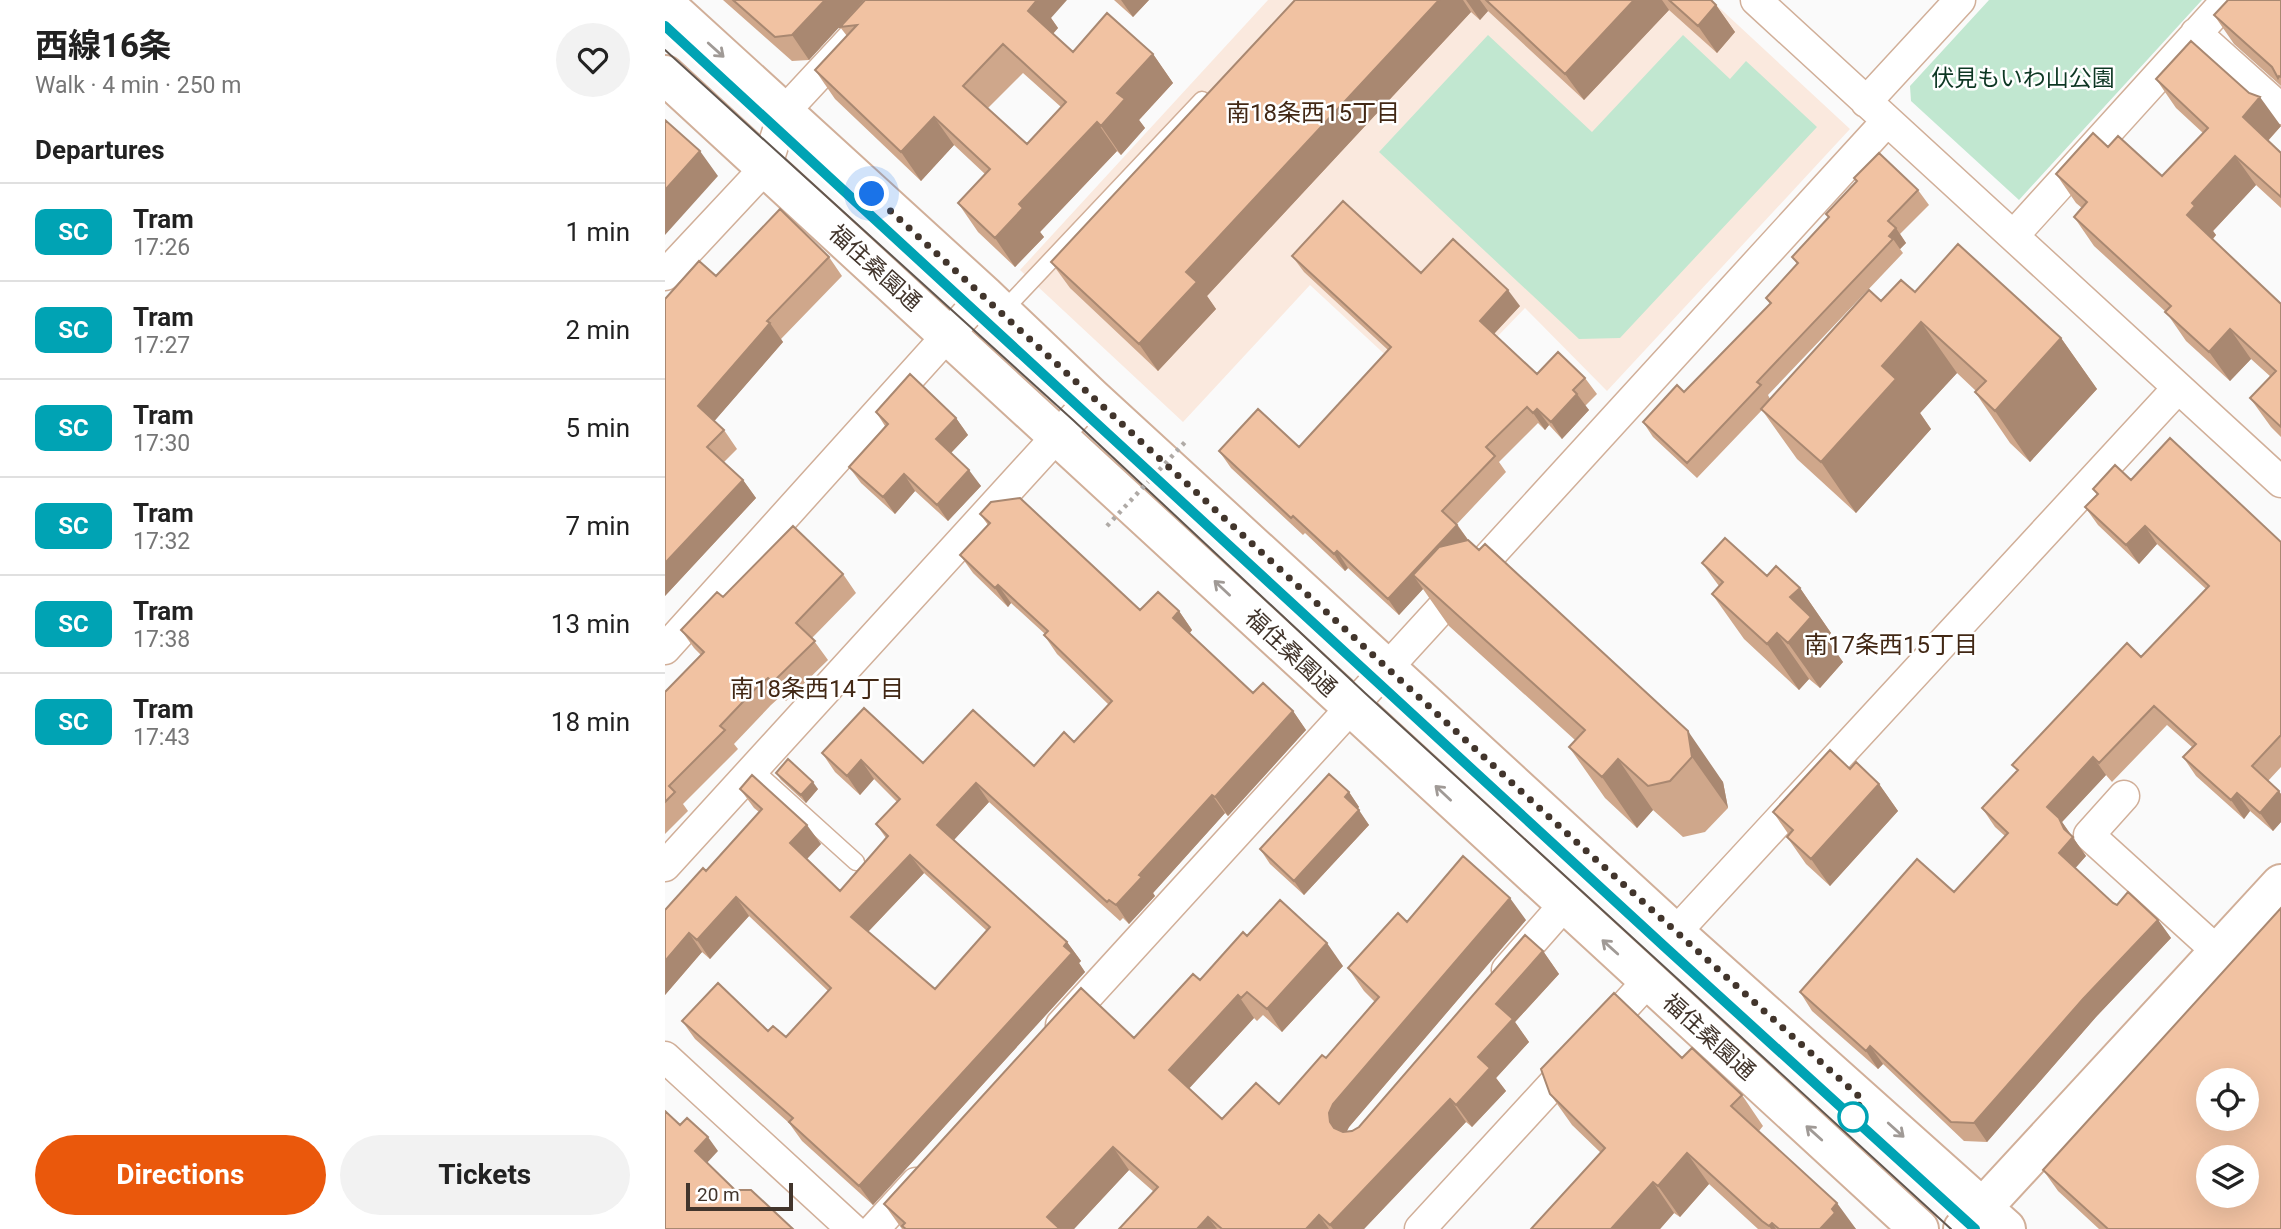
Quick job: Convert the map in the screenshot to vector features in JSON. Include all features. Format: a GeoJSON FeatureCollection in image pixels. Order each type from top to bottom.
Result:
{"type":"FeatureCollection","features":[{"type":"Feature","properties":{"kind":"street"},"geometry":{"type":"LineString","coordinates":[[665,275],[766,167],[784,112],[888,0]]}},
{"type":"Feature","properties":{"kind":"street"},"geometry":{"type":"LineString","coordinates":[[1756,0],[2281,482]]}},
{"type":"Feature","properties":{"kind":"street"},"geometry":{"type":"LineString","coordinates":[[1045,1042],[1387,669],[1877,112],[1959,0]]}},
{"type":"Feature","properties":{"kind":"street"},"geometry":{"type":"LineString","coordinates":[[2013,236],[2227,0]]}},
{"type":"Feature","properties":{"kind":"street"},"geometry":{"type":"LineString","coordinates":[[665,2],[993,303],[1091,398],[1675,933],[1984,1222],[2218,952],[2281,884]]}},
{"type":"Feature","properties":{"kind":"street"},"geometry":{"type":"LineString","coordinates":[[2196,33],[2281,109]]}},
{"type":"Feature","properties":{"kind":"street","name":"福住桑園通"},"geometry":{"type":"LineString","coordinates":[[665,75],[1919,1229]]}},
{"type":"Feature","properties":{"kind":"street"},"geometry":{"type":"LineString","coordinates":[[665,649],[949,335],[993,303]]}},
{"type":"Feature","properties":{"kind":"street"},"geometry":{"type":"LineString","coordinates":[[1675,933],[2178,388]]}},
{"type":"Feature","properties":{"kind":"street"},"geometry":{"type":"LineString","coordinates":[[665,866],[1091,398]]}},
{"type":"Feature","properties":{"kind":"street"},"geometry":{"type":"LineString","coordinates":[[2124,796],[2089,835],[2218,952]]}},
{"type":"Feature","properties":{"kind":"street"},"geometry":{"type":"LineString","coordinates":[[1485,996],[1564,905]]}},
{"type":"Feature","properties":{"kind":"street"},"geometry":{"type":"LineString","coordinates":[[1420,1229],[1648,981]]}},
{"type":"Feature","properties":{"kind":"street"},"geometry":{"type":"LineString","coordinates":[[665,1057],[852,1229]]}},
{"type":"Feature","properties":{"kind":"street"},"geometry":{"type":"LineString","coordinates":[[874,1229],[934,1164]]}},
{"type":"Feature","properties":{"kind":"lane"},"geometry":{"type":"LineString","coordinates":[[993,303],[1213,89]]}},
{"type":"Feature","properties":{"kind":"lane"},"geometry":{"type":"LineString","coordinates":[[753,769],[856,862]]}},
{"type":"Feature","properties":{"kind":"path"},"geometry":{"type":"LineString","coordinates":[[1107,526],[1187,440]]}},
{"type":"Feature","properties":{"kind":"shaded area"},"geometry":{"type":"Polygon","coordinates":[[[1268,0],[1711,0],[1850,129],[1607,391],[1525,308],[1435,401],[1310,285],[1183,422],[1020,270],[1268,0]]]}},
{"type":"Feature","properties":{"kind":"green space","name":"伏見もいわ山公園"},"geometry":{"type":"Polygon","coordinates":[[[1989,0],[2202,0],[2019,200],[1911,101],[1910,86],[1989,0]]]}},
{"type":"Feature","properties":{"kind":"green space"},"geometry":{"type":"Polygon","coordinates":[[[1488,35],[1592,132],[1683,35],[1730,79],[1746,61],[1817,127],[1620,338],[1579,339],[1379,152],[1488,35]]]}},
{"type":"Feature","properties":{"kind":"building"},"geometry":{"type":"Polygon","coordinates":[[[733,0],[825,0],[792,35],[775,37],[733,0]]]}},
{"type":"Feature","properties":{"kind":"building"},"geometry":{"type":"Polygon","coordinates":[[[865,0],[1037,0],[1028,11],[1073,52],[1107,13],[1153,54],[1117,93],[1125,99],[1101,126],[1097,122],[1019,204],[1023,208],[995,238],[958,203],[990,169],[934,117],[901,152],[815,70],[857,25],[840,27],[865,0]],[[1003,44],[963,86],[1027,144],[1066,102],[1003,44]]]}},
{"type":"Feature","properties":{"kind":"building"},"geometry":{"type":"Polygon","coordinates":[[[1295,0],[1439,0],[1186,272],[1197,282],[1139,344],[1051,262],[1295,0]]]}},
{"type":"Feature","properties":{"kind":"building"},"geometry":{"type":"Polygon","coordinates":[[[1486,0],[1634,0],[1565,74],[1486,0]]]}},
{"type":"Feature","properties":{"kind":"building"},"geometry":{"type":"Polygon","coordinates":[[[1669,0],[1711,0],[1716,5],[1698,26],[1669,0]]]}},
{"type":"Feature","properties":{"kind":"building"},"geometry":{"type":"Polygon","coordinates":[[[2228,0],[2281,0],[2281,77],[2278,78],[2272,67],[2214,15],[2228,0]]]}},
{"type":"Feature","properties":{"kind":"building"},"geometry":{"type":"Polygon","coordinates":[[[2191,41],[2249,93],[2260,97],[2243,117],[2281,153],[2281,197],[2235,156],[2192,203],[2195,206],[2187,215],[2281,304],[2281,427],[2250,398],[2276,371],[2230,329],[2209,352],[2165,312],[2171,306],[2074,217],[2087,202],[2056,174],[2093,133],[2108,147],[2118,136],[2162,176],[2208,128],[2156,79],[2191,41]]]}},
{"type":"Feature","properties":{"kind":"building"},"geometry":{"type":"Polygon","coordinates":[[[665,120],[700,151],[665,190],[665,120]]]}},
{"type":"Feature","properties":{"kind":"building"},"geometry":{"type":"Polygon","coordinates":[[[1879,153],[1918,190],[1888,221],[1896,228],[1889,236],[1893,239],[1757,382],[1761,385],[1687,463],[1643,422],[1677,385],[1684,392],[1771,303],[1766,298],[1798,263],[1792,257],[1829,217],[1826,214],[1857,181],[1854,178],[1879,153]]]}},
{"type":"Feature","properties":{"kind":"building"},"geometry":{"type":"Polygon","coordinates":[[[1343,201],[1421,273],[1453,239],[1508,290],[1480,321],[1537,374],[1558,352],[1585,378],[1573,390],[1577,394],[1551,422],[1537,409],[1533,413],[1527,407],[1486,447],[1495,456],[1442,511],[1457,525],[1388,599],[1337,551],[1334,554],[1293,516],[1291,518],[1219,451],[1258,409],[1299,447],[1391,347],[1292,256],[1343,201]]]}},
{"type":"Feature","properties":{"kind":"building"},"geometry":{"type":"Polygon","coordinates":[[[780,209],[829,257],[767,321],[770,323],[698,406],[724,430],[707,447],[743,480],[665,563],[665,299],[699,261],[716,276],[780,209]]]}},
{"type":"Feature","properties":{"kind":"building"},"geometry":{"type":"Polygon","coordinates":[[[1958,244],[2061,338],[1995,411],[1975,392],[1986,381],[1921,322],[1882,366],[1896,379],[1821,462],[1761,409],[1869,290],[1881,301],[1901,280],[1915,292],[1958,244]]]}},
{"type":"Feature","properties":{"kind":"building"},"geometry":{"type":"Polygon","coordinates":[[[910,374],[956,418],[936,439],[969,470],[937,505],[904,474],[883,497],[849,467],[888,424],[876,412],[910,374]]]}},
{"type":"Feature","properties":{"kind":"building"},"geometry":{"type":"Polygon","coordinates":[[[2170,438],[2281,542],[2281,735],[2252,766],[2279,791],[2260,813],[2237,793],[2231,800],[2183,757],[2196,744],[2154,706],[2099,763],[2093,757],[2047,807],[2073,837],[2059,853],[2113,903],[2117,905],[2128,892],[2158,920],[2083,999],[1974,1123],[1951,1122],[1870,1046],[1866,1051],[1800,992],[1917,859],[1954,892],[2008,833],[1982,808],[2018,770],[2012,765],[2127,643],[2141,657],[2209,586],[2145,526],[2126,545],[2085,507],[2098,494],[2093,489],[2115,465],[2131,480],[2170,438]]]}},
{"type":"Feature","properties":{"kind":"building"},"geometry":{"type":"Polygon","coordinates":[[[1020,498],[1140,610],[1158,592],[1179,611],[1173,618],[1253,693],[1263,683],[1293,711],[1139,875],[1142,877],[1116,905],[1109,900],[1107,902],[976,783],[937,825],[1067,942],[1064,946],[1072,953],[859,1186],[789,1122],[793,1118],[682,1021],[718,983],[768,1031],[773,1026],[786,1037],[831,988],[736,897],[697,940],[689,933],[665,961],[665,910],[703,868],[706,871],[762,809],[740,789],[752,775],[807,825],[790,843],[840,891],[888,836],[876,824],[900,799],[861,760],[847,776],[822,753],[864,708],[923,763],[973,710],[1034,766],[1064,732],[1074,742],[1112,701],[1044,635],[1048,631],[998,585],[995,588],[960,555],[990,523],[980,514],[991,502],[1020,498]],[[910,855],[851,917],[935,989],[990,927],[910,855]]]}},
{"type":"Feature","properties":{"kind":"building"},"geometry":{"type":"Polygon","coordinates":[[[793,526],[843,574],[796,623],[815,641],[773,682],[768,678],[758,686],[720,726],[725,730],[669,786],[675,792],[665,802],[665,692],[704,652],[681,630],[717,592],[723,597],[793,526]]]}},
{"type":"Feature","properties":{"kind":"building"},"geometry":{"type":"Polygon","coordinates":[[[1725,538],[1767,576],[1776,566],[1800,588],[1790,597],[1811,617],[1788,643],[1777,633],[1767,644],[1712,594],[1723,582],[1702,563],[1725,538]]]}},
{"type":"Feature","properties":{"kind":"building"},"geometry":{"type":"Polygon","coordinates":[[[1468,540],[1479,550],[1485,544],[1688,731],[1692,757],[1670,781],[1648,786],[1618,759],[1602,777],[1569,747],[1585,730],[1413,575],[1439,547],[1468,540]]]}},
{"type":"Feature","properties":{"kind":"building"},"geometry":{"type":"Polygon","coordinates":[[[1830,750],[1850,769],[1856,762],[1879,784],[1811,859],[1787,837],[1793,830],[1773,812],[1830,750]]]}},
{"type":"Feature","properties":{"kind":"building"},"geometry":{"type":"Polygon","coordinates":[[[788,759],[813,782],[801,795],[776,773],[788,759]]]}},
{"type":"Feature","properties":{"kind":"building"},"geometry":{"type":"Polygon","coordinates":[[[1329,774],[1349,792],[1345,797],[1359,810],[1294,881],[1260,849],[1329,774]]]}},
{"type":"Feature","properties":{"kind":"building"},"geometry":{"type":"Polygon","coordinates":[[[1463,856],[1510,898],[1333,1104],[1329,1113],[1334,1128],[1343,1132],[1359,1127],[1525,935],[1543,951],[1496,1004],[1513,1019],[1478,1057],[1490,1068],[1456,1105],[1450,1099],[1330,1225],[1319,1215],[1306,1229],[1222,1229],[1208,1217],[1197,1229],[1119,1229],[1158,1187],[1113,1147],[1047,1217],[1060,1229],[906,1229],[902,1226],[905,1223],[884,1204],[1081,988],[1134,1038],[1193,974],[1200,980],[1243,932],[1247,936],[1280,900],[1327,943],[1267,1009],[1247,992],[1241,998],[1238,995],[1169,1070],[1222,1119],[1256,1083],[1279,1104],[1322,1055],[1326,1058],[1379,997],[1348,968],[1398,913],[1407,922],[1463,856]]]}},
{"type":"Feature","properties":{"kind":"building"},"geometry":{"type":"Polygon","coordinates":[[[2281,908],[2281,1229],[2108,1229],[2043,1170],[2281,908]]]}},
{"type":"Feature","properties":{"kind":"building"},"geometry":{"type":"Polygon","coordinates":[[[1614,993],[1682,1058],[1692,1048],[1742,1095],[1731,1106],[1837,1203],[1832,1209],[1835,1213],[1820,1229],[1779,1229],[1772,1223],[1769,1226],[1687,1153],[1658,1186],[1653,1182],[1611,1229],[1531,1229],[1605,1148],[1550,1094],[1541,1069],[1614,993]]]}},
{"type":"Feature","properties":{"kind":"building"},"geometry":{"type":"Polygon","coordinates":[[[665,1111],[680,1125],[687,1118],[708,1137],[695,1151],[735,1190],[751,1190],[793,1229],[665,1229],[665,1111]]]}},
{"type":"Feature","properties":{"kind":"tram line"},"geometry":{"type":"LineString","coordinates":[[665,26],[1975,1229]]}},
{"type":"Feature","properties":{"kind":"tram line","name":"SC"},"geometry":{"type":"LineString","coordinates":[[665,26],[1975,1229]]}},
{"type":"Feature","properties":{"kind":"tram line"},"geometry":{"type":"LineString","coordinates":[[665,50],[1073,420],[1365,693],[1951,1229]]}},
{"type":"Feature","properties":{"kind":"district","name":"南18条西15丁目"},"geometry":{"type":"Point","coordinates":[1313,113]}},
{"type":"Feature","properties":{"kind":"district","name":"南17条西15丁目"},"geometry":{"type":"Point","coordinates":[1891,645]}},
{"type":"Feature","properties":{"kind":"district","name":"南18条西14丁目"},"geometry":{"type":"Point","coordinates":[817,689]}},
{"type":"Feature","properties":{"kind":"route"},"geometry":{"type":"LineString","coordinates":[[872,194],[1675,933],[1862,1099],[1853,1117]]}}]}
